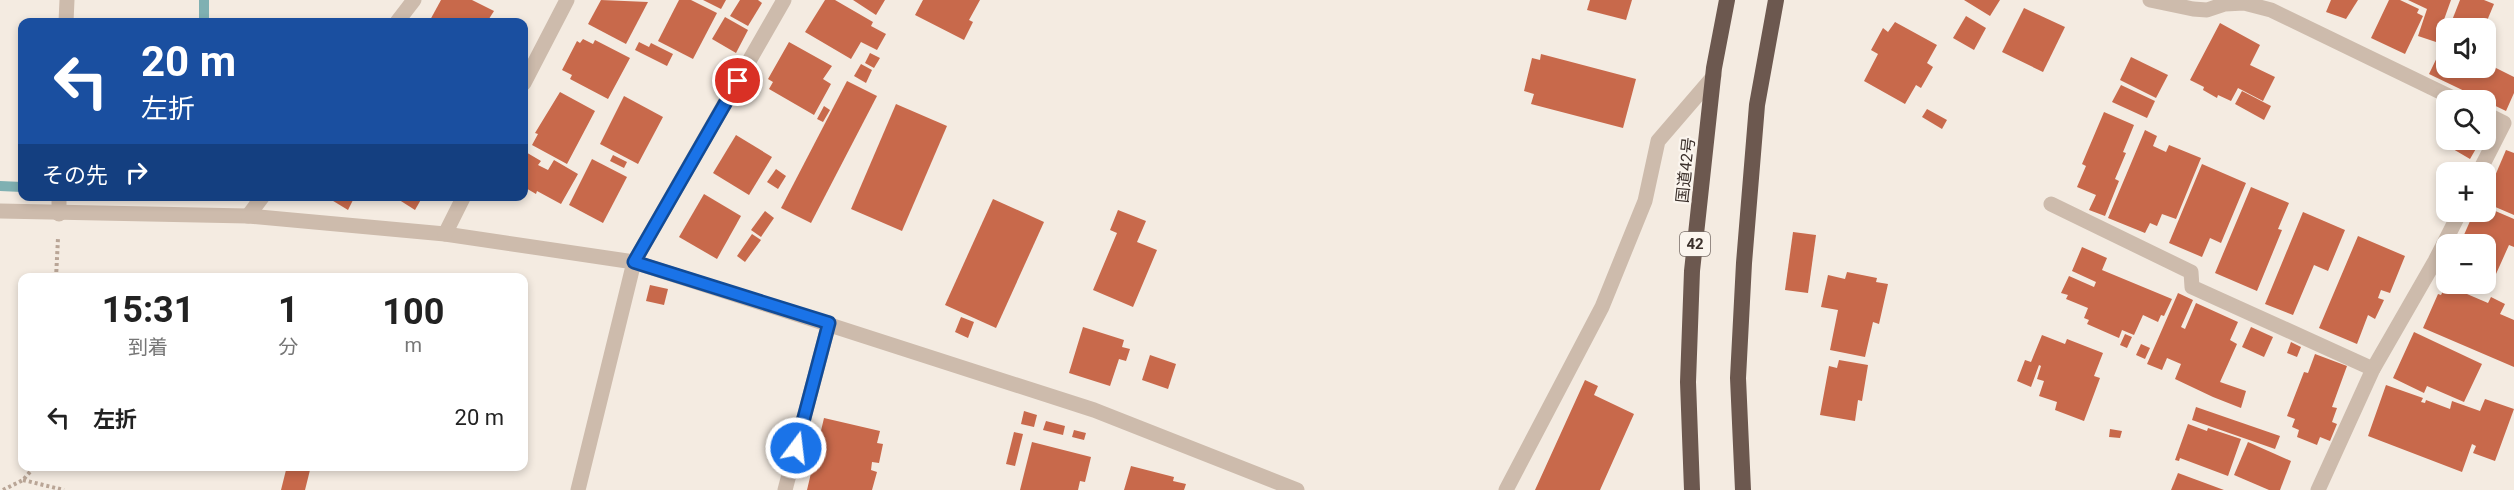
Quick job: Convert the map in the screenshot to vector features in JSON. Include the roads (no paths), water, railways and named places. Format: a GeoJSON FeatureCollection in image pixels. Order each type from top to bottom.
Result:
{"type":"FeatureCollection","features":[{"type":"Feature","properties":{"kind":"highway","name":"国道42号"},"geometry":{"type":"LineString","coordinates":[[1692,490],[1688,382],[1692,271],[1714,76],[1727,0]]}},
{"type":"Feature","properties":{"kind":"highway"},"geometry":{"type":"LineString","coordinates":[[1743,490],[1738,378],[1744,263],[1757,105],[1776,0]]}},
{"type":"Feature","properties":{"kind":"street"},"geometry":{"type":"LineString","coordinates":[[66,18],[67,0]]}},
{"type":"Feature","properties":{"kind":"street"},"geometry":{"type":"LineString","coordinates":[[400,18],[414,0]]}},
{"type":"Feature","properties":{"kind":"street"},"geometry":{"type":"LineString","coordinates":[[528,75],[567,0]]}},
{"type":"Feature","properties":{"kind":"street"},"geometry":{"type":"LineString","coordinates":[[578,490],[634,262],[784,0]]}},
{"type":"Feature","properties":{"kind":"street"},"geometry":{"type":"LineString","coordinates":[[2150,0],[2193,9],[2207,10],[2225,4],[2244,3],[2271,10],[2436,90]]}},
{"type":"Feature","properties":{"kind":"street"},"geometry":{"type":"LineString","coordinates":[[1506,490],[1602,307],[1644,201],[1658,141],[1714,76]]}},
{"type":"Feature","properties":{"kind":"street"},"geometry":{"type":"LineString","coordinates":[[2485,162],[2509,125]]}},
{"type":"Feature","properties":{"kind":"street"},"geometry":{"type":"LineString","coordinates":[[58,214],[59,201]]}},
{"type":"Feature","properties":{"kind":"street"},"geometry":{"type":"LineString","coordinates":[[248,216],[258,201]]}},
{"type":"Feature","properties":{"kind":"street"},"geometry":{"type":"LineString","coordinates":[[444,234],[461,201]]}},
{"type":"Feature","properties":{"kind":"street"},"geometry":{"type":"LineString","coordinates":[[2051,204],[2191,272],[2192,287],[2373,369]]}},
{"type":"Feature","properties":{"kind":"street"},"geometry":{"type":"LineString","coordinates":[[0,211],[58,214],[248,216],[444,234],[634,262],[1094,410],[1297,490]]}},
{"type":"Feature","properties":{"kind":"street"},"geometry":{"type":"LineString","coordinates":[[2318,490],[2373,369],[2455,222]]}},
{"type":"Feature","properties":{"kind":"street"},"geometry":{"type":"LineString","coordinates":[[785,490],[829,323]]}},
{"type":"Feature","properties":{"kind":"waterway"},"geometry":{"type":"LineString","coordinates":[[204,0],[204,18]]}},
{"type":"Feature","properties":{"kind":"waterway"},"geometry":{"type":"LineString","coordinates":[[0,186],[18,187]]}}]}
